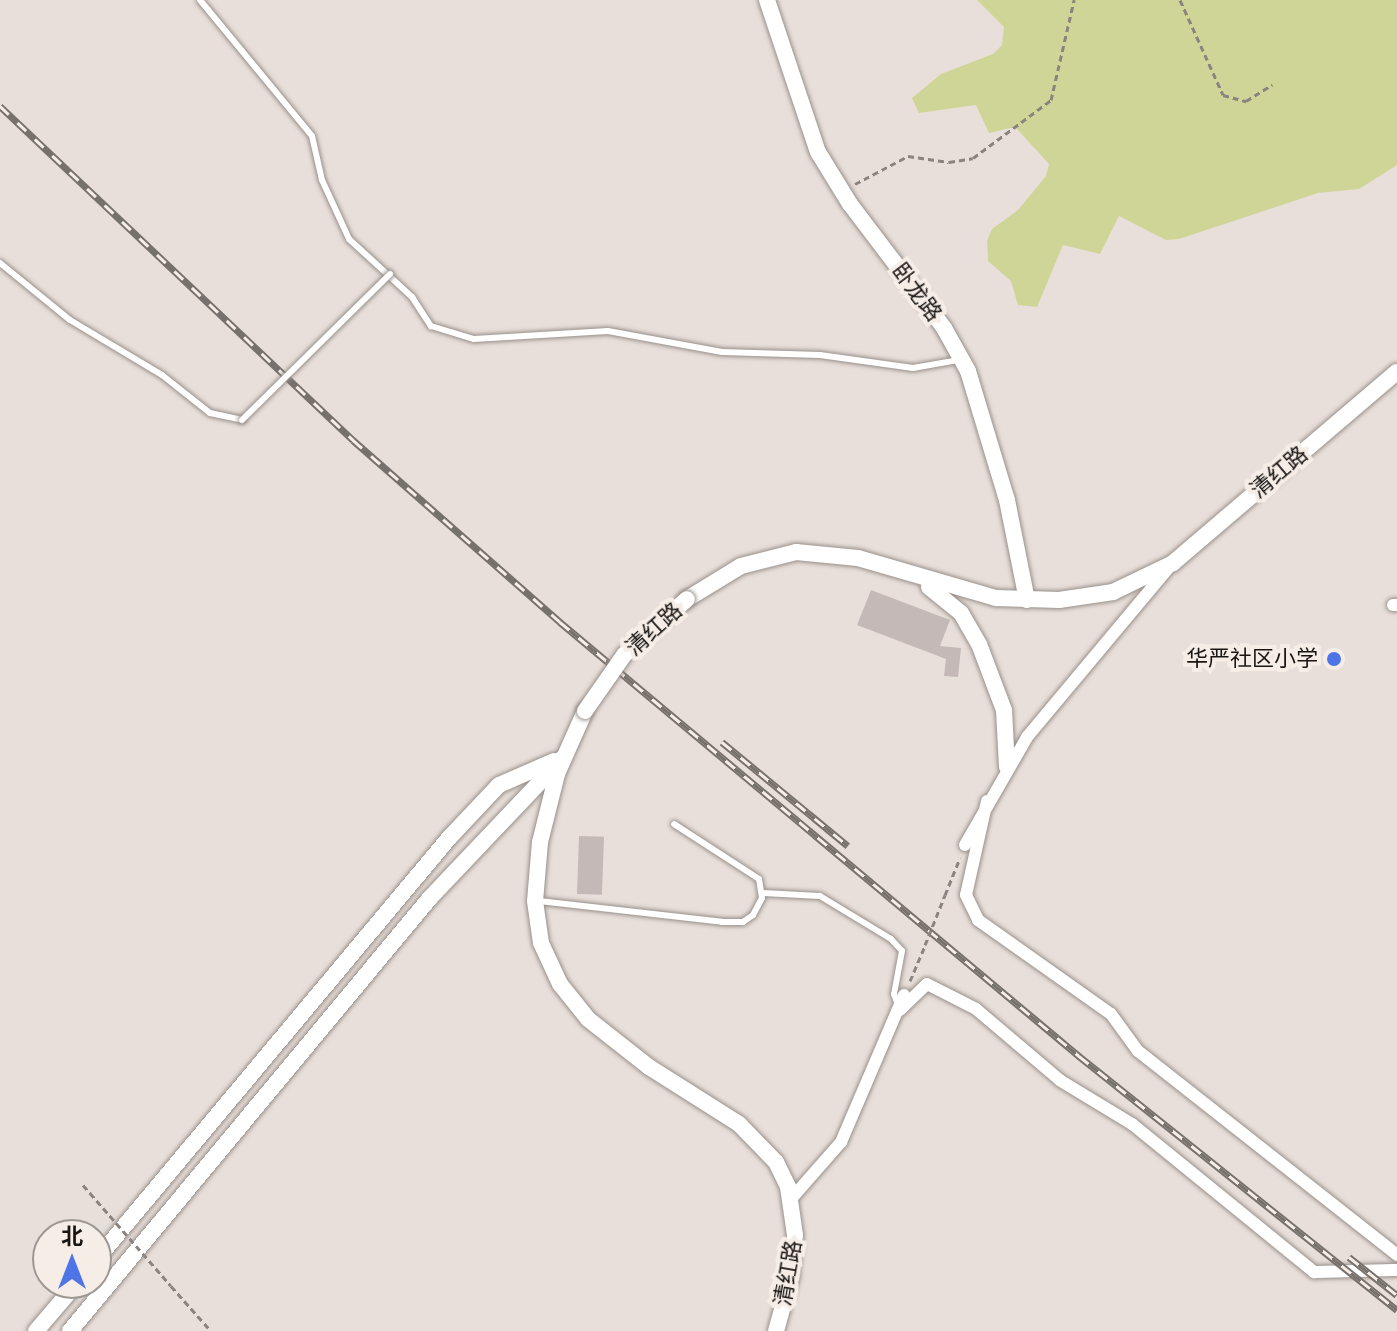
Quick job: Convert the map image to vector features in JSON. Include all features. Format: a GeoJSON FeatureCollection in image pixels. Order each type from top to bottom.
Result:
{"type":"FeatureCollection","features":[{"type":"Feature","properties":{"kind":"main road","name":"卧龙路"},"geometry":{"type":"LineString","coordinates":[[767,0],[810,133],[841,191],[963,360],[997,459],[1027,600]]}},
{"type":"Feature","properties":{"kind":"main road","name":"清红路"},"geometry":{"type":"LineString","coordinates":[[776,1331],[794,1256],[791,1199],[776,1162],[752,1134],[625,1050],[575,1004],[545,955],[535,901],[540,842],[563,758],[585,711],[624,655],[687,599],[741,566],[780,553],[836,554],[975,595],[1027,600],[1113,592],[1173,563],[1397,372]]}},
{"type":"Feature","properties":{"kind":"main road"},"geometry":{"type":"LineString","coordinates":[[900,571],[943,596],[973,630],[1004,710],[1007,767]]}},
{"type":"Feature","properties":{"kind":"main road"},"geometry":{"type":"LineString","coordinates":[[112,1241],[354,948],[499,785],[563,758]]}},
{"type":"Feature","properties":{"kind":"main road"},"geometry":{"type":"LineString","coordinates":[[70,1331],[429,899],[563,758]]}},
{"type":"Feature","properties":{"kind":"main road"},"geometry":{"type":"LineString","coordinates":[[36,1331],[63,1299]]}},
{"type":"Feature","properties":{"kind":"street"},"geometry":{"type":"LineString","coordinates":[[965,845],[1007,767],[1173,563]]}},
{"type":"Feature","properties":{"kind":"street"},"geometry":{"type":"LineString","coordinates":[[987,801],[966,895],[978,920],[1111,1014],[1138,1051],[1397,1255]]}},
{"type":"Feature","properties":{"kind":"street"},"geometry":{"type":"LineString","coordinates":[[900,1010],[927,984],[976,1009],[1061,1081],[1132,1124],[1314,1272],[1397,1270]]}},
{"type":"Feature","properties":{"kind":"street"},"geometry":{"type":"LineString","coordinates":[[791,1199],[841,1142],[904,995]]}},
{"type":"Feature","properties":{"kind":"lane"},"geometry":{"type":"LineString","coordinates":[[200,0],[305,126],[349,239],[390,274],[431,326],[474,339],[608,331],[722,352],[820,355],[868,365],[913,368],[963,360]]}},
{"type":"Feature","properties":{"kind":"lane"},"geometry":{"type":"LineString","coordinates":[[0,263],[70,320],[162,375],[210,413],[230,421],[242,420],[390,274]]}},
{"type":"Feature","properties":{"kind":"lane"},"geometry":{"type":"LineString","coordinates":[[535,901],[743,922],[759,908],[763,893],[759,879],[674,824]]}},
{"type":"Feature","properties":{"kind":"lane"},"geometry":{"type":"LineString","coordinates":[[763,893],[820,896],[891,939],[902,951],[894,994],[900,1010]]}},
{"type":"Feature","properties":{"kind":"path"},"geometry":{"type":"LineString","coordinates":[[841,191],[908,156],[949,162],[973,158],[1051,100],[1074,0]]}},
{"type":"Feature","properties":{"kind":"path"},"geometry":{"type":"LineString","coordinates":[[1180,0],[1223,95],[1246,101],[1272,85]]}},
{"type":"Feature","properties":{"kind":"path"},"geometry":{"type":"LineString","coordinates":[[904,995],[965,845]]}},
{"type":"Feature","properties":{"kind":"path"},"geometry":{"type":"LineString","coordinates":[[83,1185],[211,1331]]}},
{"type":"Feature","properties":{"kind":"green space"},"geometry":{"type":"Polygon","coordinates":[[[977,0],[1397,0],[1397,165],[1359,189],[1318,193],[1179,239],[1166,240],[1119,216],[1100,254],[1063,245],[1037,307],[1018,305],[1011,281],[988,261],[987,241],[992,229],[1018,210],[1046,176],[1049,164],[1015,127],[989,133],[976,105],[919,113],[912,98],[941,74],[993,54],[1002,45],[1004,27],[977,0]]]}},
{"type":"Feature","properties":{"kind":"building"},"geometry":{"type":"Polygon","coordinates":[[[871,590],[950,620],[940,646],[961,648],[958,677],[944,676],[946,659],[857,625],[871,590]]]}},
{"type":"Feature","properties":{"kind":"building"},"geometry":{"type":"Polygon","coordinates":[[[579,836],[604,837],[602,895],[577,894],[579,836]]]}},
{"type":"Feature","properties":{"kind":"railway"},"geometry":{"type":"LineString","coordinates":[[0,106],[353,440],[560,622],[1079,1056],[1397,1310]]}},
{"type":"Feature","properties":{"kind":"railway"},"geometry":{"type":"LineString","coordinates":[[722,742],[848,846]]}},
{"type":"Feature","properties":{"kind":"railway"},"geometry":{"type":"LineString","coordinates":[[1349,1257],[1397,1295]]}},
{"type":"Feature","properties":{"kind":"place","name":"华严社区小学"},"geometry":{"type":"Point","coordinates":[1334,659]}}]}
